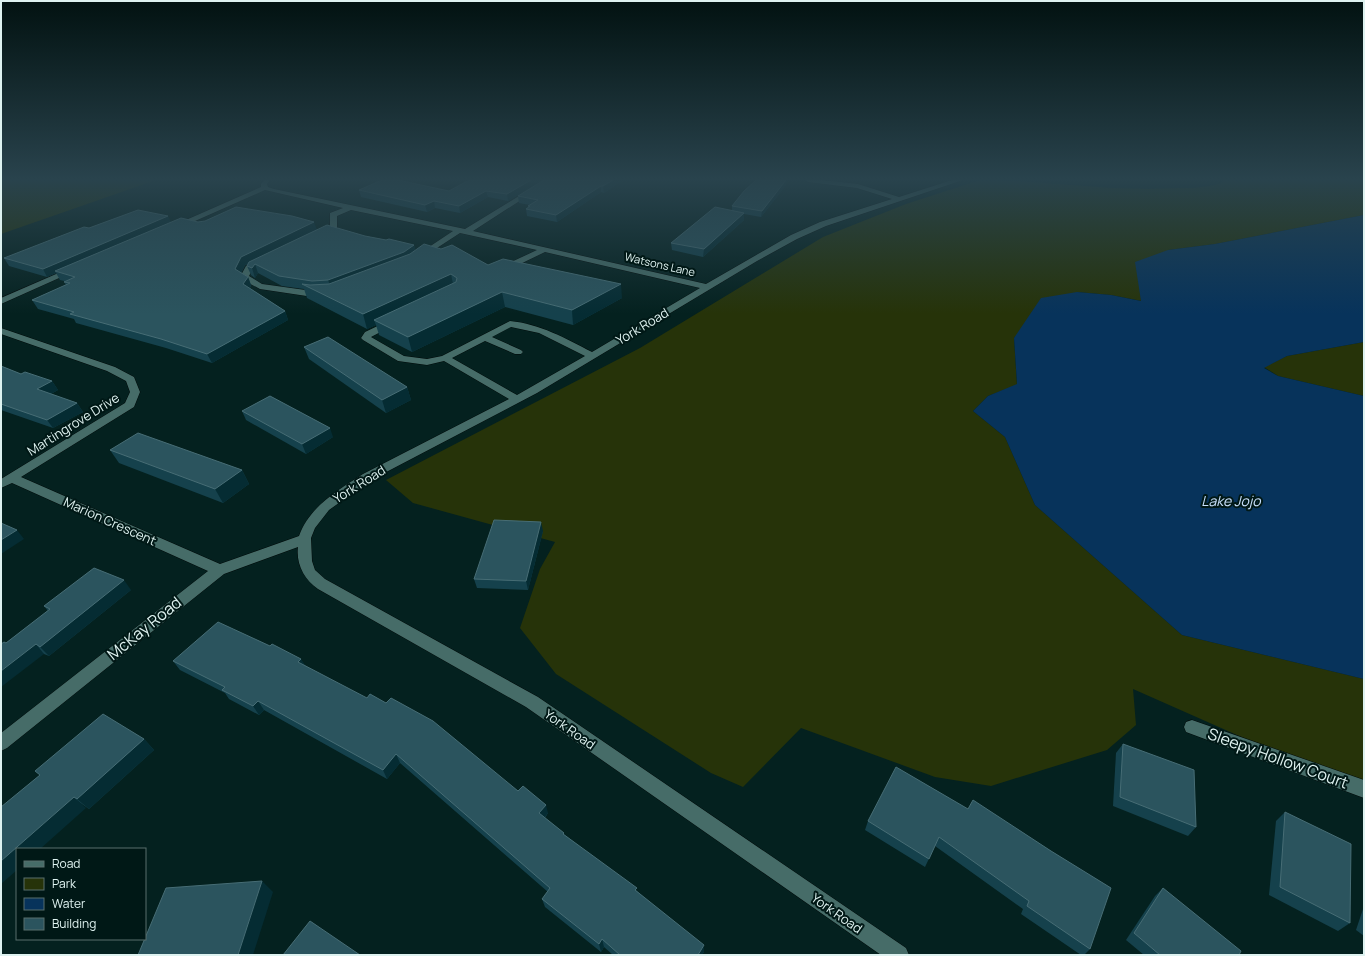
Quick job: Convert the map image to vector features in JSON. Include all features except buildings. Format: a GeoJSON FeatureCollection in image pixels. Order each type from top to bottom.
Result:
{"type":"FeatureCollection","features":[{"type":"Feature","properties":{"kind":"street"},"geometry":{"type":"LineString","coordinates":[[165,231],[180,225]]}},
{"type":"Feature","properties":{"kind":"street"},"geometry":{"type":"LineString","coordinates":[[309,240],[334,227],[334,225]]}},
{"type":"Feature","properties":{"kind":"street","name":"Watsons Lane"},"geometry":{"type":"LineString","coordinates":[[431,225],[545,249],[708,287]]}},
{"type":"Feature","properties":{"kind":"street"},"geometry":{"type":"LineString","coordinates":[[416,261],[433,247],[473,225]]}},
{"type":"Feature","properties":{"kind":"street","name":"York Road"},"geometry":{"type":"LineString","coordinates":[[823,225],[754,259],[517,399],[366,477],[344,491],[325,507],[311,523],[303,540],[304,562],[313,577],[335,592],[532,702],[899,955]]}},
{"type":"Feature","properties":{"kind":"street"},"geometry":{"type":"LineString","coordinates":[[523,270],[505,268],[545,249]]}},
{"type":"Feature","properties":{"kind":"street"},"geometry":{"type":"LineString","coordinates":[[270,258],[248,268],[244,276],[260,286],[315,295],[327,294]]}},
{"type":"Feature","properties":{"kind":"street"},"geometry":{"type":"LineString","coordinates":[[1,301],[79,268]]}},
{"type":"Feature","properties":{"kind":"street"},"geometry":{"type":"LineString","coordinates":[[397,320],[368,334],[366,338],[401,360],[427,362],[445,358],[510,324],[517,324],[544,332],[592,356]]}},
{"type":"Feature","properties":{"kind":"street","name":"Martingrove Drive"},"geometry":{"type":"LineString","coordinates":[[1,331],[111,369],[130,379],[135,392],[130,405],[7,481]]}},
{"type":"Feature","properties":{"kind":"street"},"geometry":{"type":"LineString","coordinates":[[486,337],[518,352]]}},
{"type":"Feature","properties":{"kind":"street"},"geometry":{"type":"LineString","coordinates":[[445,358],[517,399]]}},
{"type":"Feature","properties":{"kind":"street","name":"Marion Crescent"},"geometry":{"type":"LineString","coordinates":[[7,481],[219,570]]}},
{"type":"Feature","properties":{"kind":"street","name":"McKay Road"},"geometry":{"type":"LineString","coordinates":[[1,743],[219,570],[303,540]]}},
{"type":"Feature","properties":{"kind":"street","name":"Sleepy Hollow Court"},"geometry":{"type":"LineString","coordinates":[[1192,727],[1364,789]]}},
{"type":"Feature","properties":{"kind":"green space"},"geometry":{"type":"Polygon","coordinates":[[[1,225],[28,225],[1,234],[1,225]]]}},
{"type":"Feature","properties":{"kind":"green space"},"geometry":{"type":"Polygon","coordinates":[[[854,225],[1315,225],[1215,244],[1168,250],[1142,301],[1111,295],[1077,292],[1014,338],[1017,385],[988,396],[973,411],[1005,437],[1035,505],[1182,635],[1364,679],[1364,791],[1133,689],[1136,725],[1107,750],[991,786],[935,777],[801,728],[743,787],[711,773],[556,674],[520,628],[540,569],[555,542],[413,503],[386,480],[640,348],[823,237],[854,225]]]}},
{"type":"Feature","properties":{"kind":"green space"},"geometry":{"type":"Polygon","coordinates":[[[1364,342],[1364,396],[1278,376],[1264,367],[1287,356],[1364,342]]]}},
{"type":"Feature","properties":{"kind":"water","name":"Lake Jojo"},"geometry":{"type":"Polygon","coordinates":[[[1315,225],[1364,225],[1364,342],[1287,356],[1264,368],[1278,376],[1364,396],[1364,679],[1182,635],[1035,505],[1005,437],[973,411],[988,396],[1017,384],[1014,338],[1041,298],[1077,292],[1111,295],[1141,301],[1135,262],[1168,250],[1215,244],[1315,225]]]}}]}
